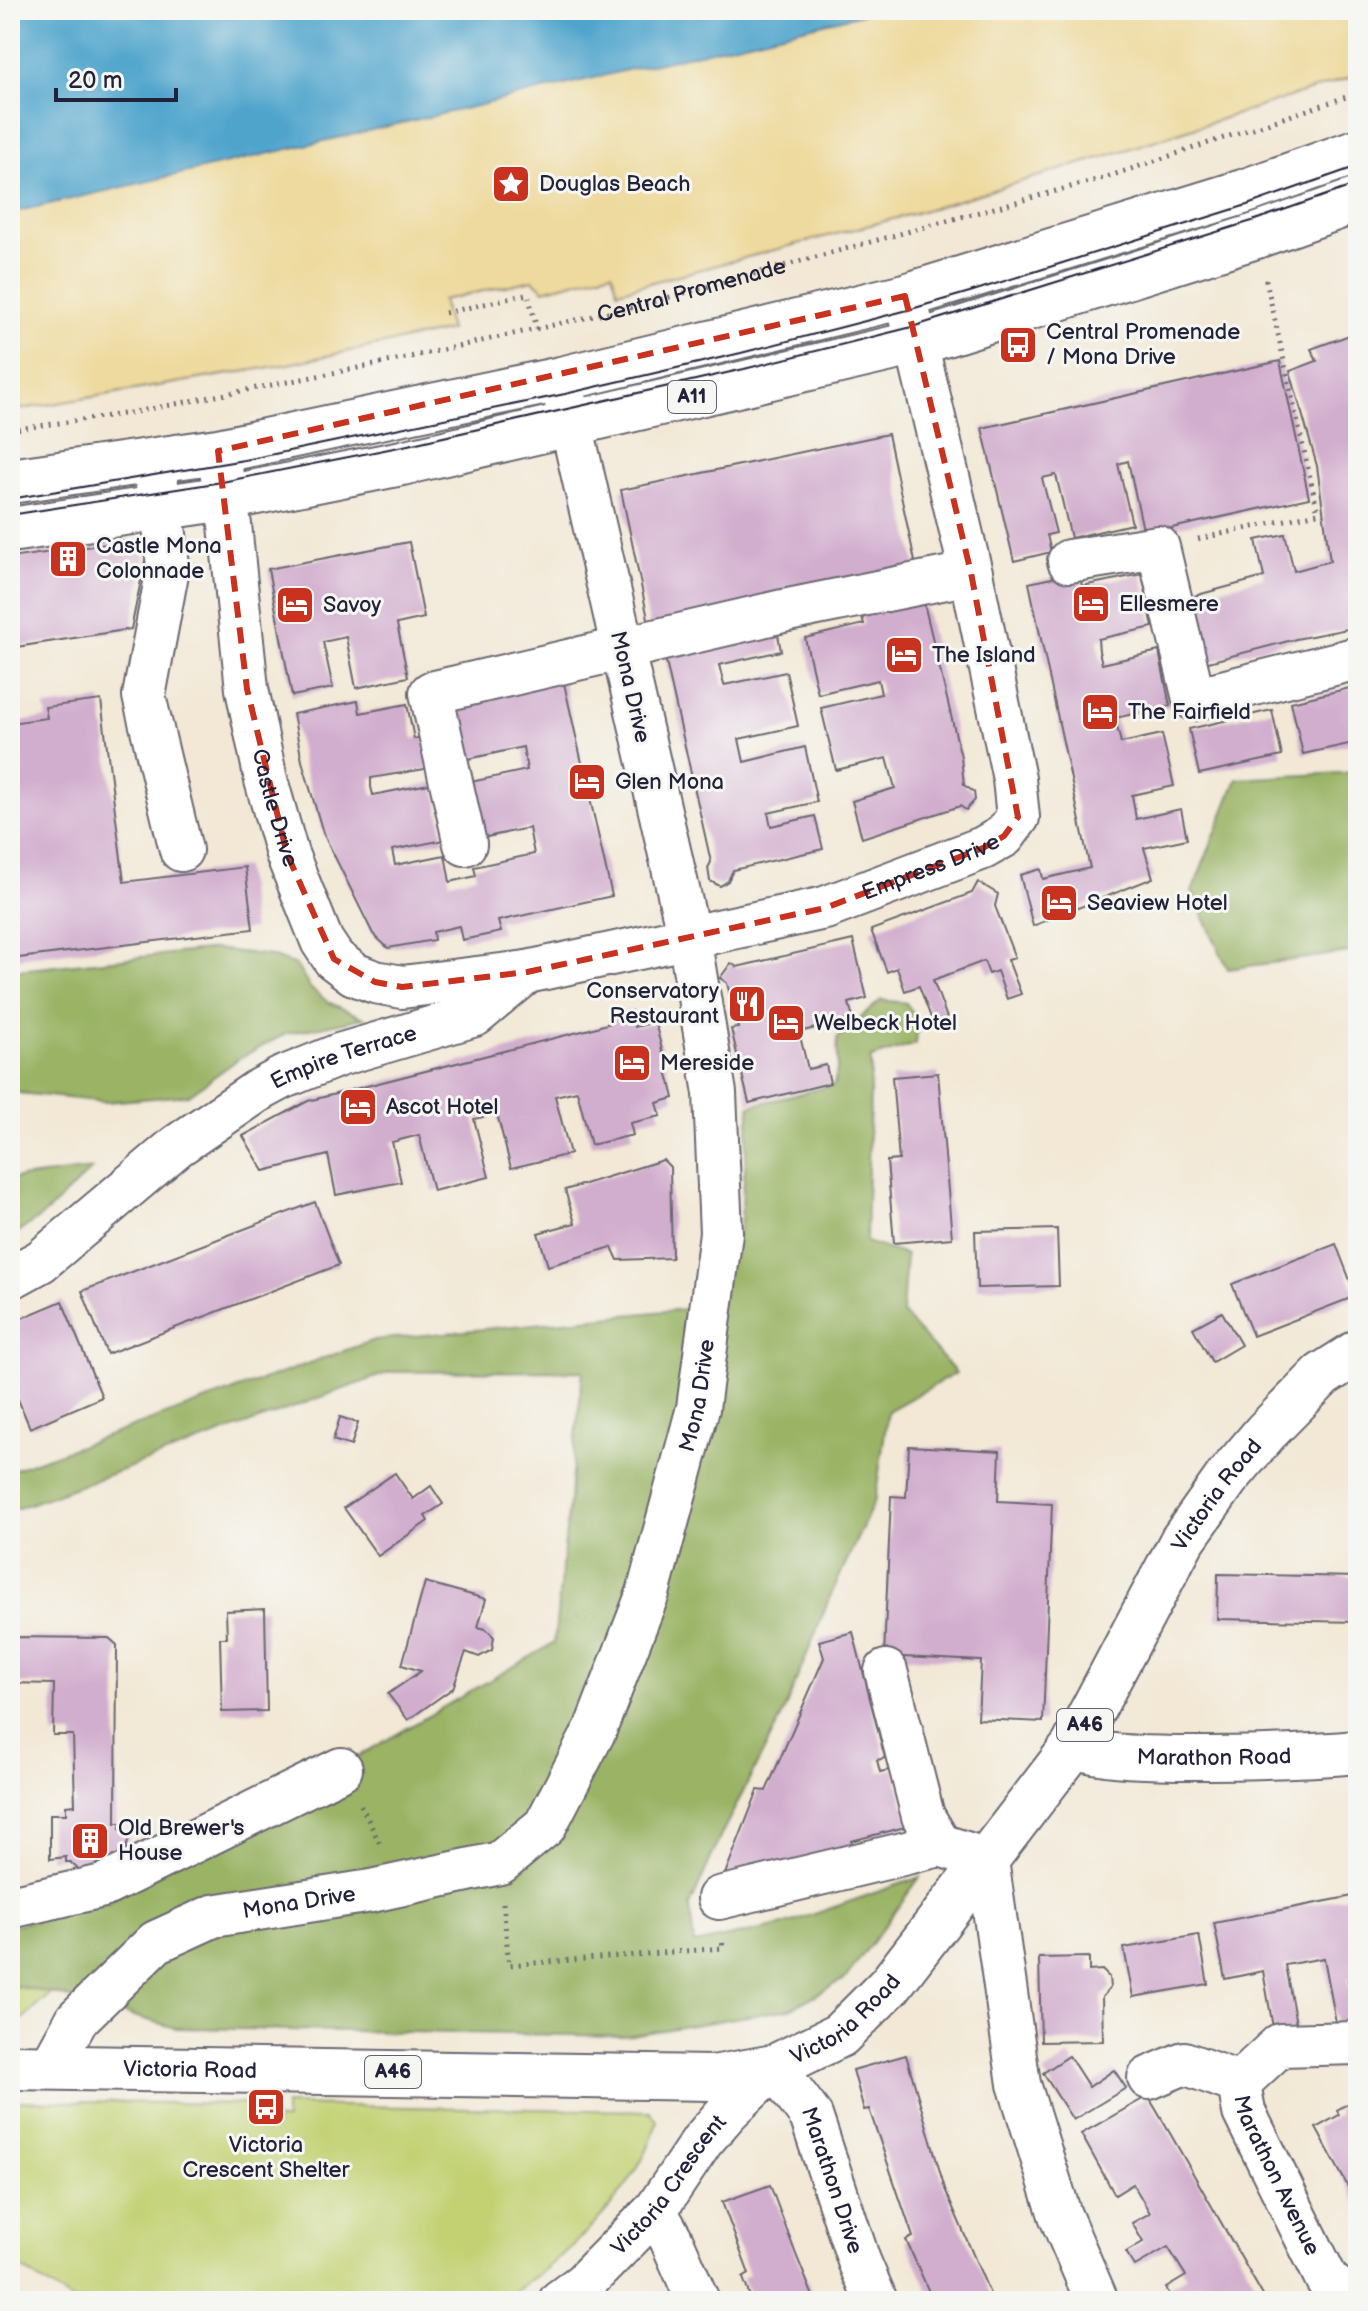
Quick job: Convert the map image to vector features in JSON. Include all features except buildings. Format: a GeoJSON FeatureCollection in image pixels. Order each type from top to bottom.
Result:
{"type":"FeatureCollection","features":[{"type":"Feature","properties":{"kind":"main road","name":"A11"},"geometry":{"type":"LineString","coordinates":[[10,481],[218,451],[561,379],[905,296],[1243,192],[1358,151]]}},
{"type":"Feature","properties":{"kind":"main road","name":"A11"},"geometry":{"type":"LineString","coordinates":[[10,530],[226,498],[402,463],[917,343],[1256,236],[1358,200]]}},
{"type":"Feature","properties":{"kind":"main road","name":"Victoria Road"},"geometry":{"type":"LineString","coordinates":[[30,2068],[713,2078],[774,2067],[840,2035],[890,1985],[1073,1747],[1182,1541],[1226,1479],[1265,1433],[1322,1375],[1358,1352]]}},
{"type":"Feature","properties":{"kind":"street","name":"Empress Drive"},"geometry":{"type":"LineString","coordinates":[[689,937],[825,908],[983,848],[1004,836],[1018,817],[1014,779],[971,573],[905,296]]}},
{"type":"Feature","properties":{"kind":"street","name":"Mona Drive"},"geometry":{"type":"LineString","coordinates":[[30,2068],[156,1942],[213,1916],[371,1891],[500,1863],[545,1826],[595,1730],[648,1593],[698,1408],[721,1233],[715,1093],[689,937],[561,379]]}},
{"type":"Feature","properties":{"kind":"street","name":"Castle Drive"},"geometry":{"type":"LineString","coordinates":[[218,451],[247,689],[266,780],[287,854],[322,941],[334,959],[354,974],[402,987],[527,972]]}},
{"type":"Feature","properties":{"kind":"street"},"geometry":{"type":"LineString","coordinates":[[153,460],[168,568],[144,696],[181,850]]}},
{"type":"Feature","properties":{"kind":"street"},"geometry":{"type":"LineString","coordinates":[[1069,561],[1158,547],[1194,699],[1358,658]]}},
{"type":"Feature","properties":{"kind":"street"},"geometry":{"type":"LineString","coordinates":[[465,844],[431,693],[622,651],[783,611],[971,573]]}},
{"type":"Feature","properties":{"kind":"street","name":"Empire Terrace"},"geometry":{"type":"LineString","coordinates":[[25,1269],[166,1155],[256,1092],[282,1078],[339,1055],[475,1015],[527,972],[689,937]]}},
{"type":"Feature","properties":{"kind":"street"},"geometry":{"type":"LineString","coordinates":[[886,1671],[923,1816],[940,1845]]}},
{"type":"Feature","properties":{"kind":"street","name":"Marathon Road"},"geometry":{"type":"LineString","coordinates":[[1073,1747],[1098,1755],[1146,1757],[1267,1759],[1358,1752]]}},
{"type":"Feature","properties":{"kind":"street"},"geometry":{"type":"LineString","coordinates":[[10,1907],[103,1886],[341,1769]]}},
{"type":"Feature","properties":{"kind":"street"},"geometry":{"type":"LineString","coordinates":[[719,1898],[940,1845],[987,1860],[1019,2084],[1060,2215],[1097,2301]]}},
{"type":"Feature","properties":{"kind":"street"},"geometry":{"type":"LineString","coordinates":[[1149,2078],[1184,2063],[1239,2083],[1280,2045],[1358,2043]]}},
{"type":"Feature","properties":{"kind":"street","name":"Victoria Crescent"},"geometry":{"type":"LineString","coordinates":[[560,2301],[583,2284],[655,2211],[702,2141],[774,2067]]}},
{"type":"Feature","properties":{"kind":"street","name":"Marathon Drive"},"geometry":{"type":"LineString","coordinates":[[774,2067],[811,2116],[859,2261],[876,2301]]}},
{"type":"Feature","properties":{"kind":"street","name":"Marathon Avenue"},"geometry":{"type":"LineString","coordinates":[[1239,2083],[1244,2112],[1327,2280],[1352,2301]]}},
{"type":"Feature","properties":{"kind":"street"},"geometry":{"type":"LineString","coordinates":[[655,2211],[698,2301]]}},
{"type":"Feature","properties":{"kind":"path","name":"Central Promenade"},"geometry":{"type":"LineString","coordinates":[[10,430],[130,413],[383,363],[630,308],[1107,177],[1358,93]]}},
{"type":"Feature","properties":{"kind":"path"},"geometry":{"type":"LineString","coordinates":[[1158,547],[1318,513],[1263,267]]}},
{"type":"Feature","properties":{"kind":"path"},"geometry":{"type":"LineString","coordinates":[[445,313],[528,294],[537,329]]}},
{"type":"Feature","properties":{"kind":"path"},"geometry":{"type":"LineString","coordinates":[[504,1914],[509,1965],[723,1948],[719,1898]]}},
{"type":"Feature","properties":{"kind":"highlighted area"},"geometry":{"type":"Polygon","coordinates":[[[905,296],[971,573],[1018,817],[1004,836],[983,848],[825,908],[527,972],[402,987],[375,982],[334,959],[287,854],[247,689],[218,451],[905,296]]]}},
{"type":"Feature","properties":{"kind":"green space"},"geometry":{"type":"Polygon","coordinates":[[[1358,772],[1358,951],[1228,969],[1192,892],[1237,779],[1358,772]]]}},
{"type":"Feature","properties":{"kind":"green space"},"geometry":{"type":"Polygon","coordinates":[[[216,949],[271,956],[296,965],[310,988],[328,1002],[364,1018],[285,1034],[238,1059],[189,1095],[106,1102],[10,1092],[10,971],[216,949]]]}},
{"type":"Feature","properties":{"kind":"green space"},"geometry":{"type":"Polygon","coordinates":[[[881,1000],[906,1003],[918,1020],[916,1044],[871,1058],[866,1242],[906,1255],[902,1313],[956,1373],[888,1411],[875,1500],[830,1597],[782,1716],[722,1833],[690,1906],[694,1944],[780,1926],[920,1877],[845,1979],[790,2009],[626,2036],[176,2028],[51,1993],[10,1985],[10,1926],[104,1904],[554,1643],[583,1371],[390,1372],[10,1511],[10,1471],[374,1340],[696,1308],[740,1229],[750,1106],[834,1085],[838,1065],[837,1038],[881,1000]]]}},
{"type":"Feature","properties":{"kind":"green space"},"geometry":{"type":"Polygon","coordinates":[[[92,1169],[46,1213],[10,1238],[10,1179],[92,1169]]]}},
{"type":"Feature","properties":{"kind":"green space"},"geometry":{"type":"Polygon","coordinates":[[[10,1985],[51,1993],[24,2018],[10,2024],[10,1985]]]}},
{"type":"Feature","properties":{"kind":"green space"},"geometry":{"type":"Polygon","coordinates":[[[10,2101],[251,2104],[250,2119],[285,2120],[285,2105],[650,2111],[657,2121],[648,2148],[633,2174],[594,2224],[547,2267],[499,2301],[72,2301],[10,2261],[10,2101]]]}},
{"type":"Feature","properties":{"kind":"sand","name":"Douglas Beach"},"geometry":{"type":"Polygon","coordinates":[[[10,10],[1358,10],[1358,75],[1113,154],[912,214],[618,291],[612,272],[544,290],[533,280],[442,300],[450,330],[288,364],[10,411],[10,10]]]}},
{"type":"Feature","properties":{"kind":"water"},"geometry":{"type":"Polygon","coordinates":[[[10,10],[879,10],[10,213],[10,10]]]}},
{"type":"Feature","properties":{"kind":"tram line"},"geometry":{"type":"LineString","coordinates":[[10,499],[250,459],[565,394],[741,353],[973,291],[1247,205],[1358,166]]}},
{"type":"Feature","properties":{"kind":"tram line"},"geometry":{"type":"LineString","coordinates":[[10,515],[222,482],[399,447],[744,369],[912,327],[1252,221],[1358,184]]}},
{"type":"Feature","properties":{"kind":"place","name":"Douglas Beach"},"geometry":{"type":"Point","coordinates":[511,184]}},
{"type":"Feature","properties":{"kind":"place","name":"Central Promenade / Mona Drive"},"geometry":{"type":"Point","coordinates":[1018,345]}},
{"type":"Feature","properties":{"kind":"place","name":"Castle Mona Colonnade"},"geometry":{"type":"Point","coordinates":[68,559]}},
{"type":"Feature","properties":{"kind":"place","name":"Ellesmere"},"geometry":{"type":"Point","coordinates":[1091,604]}},
{"type":"Feature","properties":{"kind":"place","name":"Savoy"},"geometry":{"type":"Point","coordinates":[295,605]}},
{"type":"Feature","properties":{"kind":"place","name":"The Island"},"geometry":{"type":"Point","coordinates":[904,655]}},
{"type":"Feature","properties":{"kind":"place","name":"The Fairfield"},"geometry":{"type":"Point","coordinates":[1100,712]}},
{"type":"Feature","properties":{"kind":"place","name":"Glen Mona"},"geometry":{"type":"Point","coordinates":[587,782]}},
{"type":"Feature","properties":{"kind":"place","name":"Seaview Hotel"},"geometry":{"type":"Point","coordinates":[1059,903]}},
{"type":"Feature","properties":{"kind":"place","name":"Conservatory Restaurant"},"geometry":{"type":"Point","coordinates":[747,1004]}},
{"type":"Feature","properties":{"kind":"place","name":"Welbeck Hotel"},"geometry":{"type":"Point","coordinates":[786,1023]}},
{"type":"Feature","properties":{"kind":"place","name":"Mereside"},"geometry":{"type":"Point","coordinates":[632,1063]}},
{"type":"Feature","properties":{"kind":"place","name":"Ascot Hotel"},"geometry":{"type":"Point","coordinates":[358,1107]}},
{"type":"Feature","properties":{"kind":"place","name":"Old Brewer's House"},"geometry":{"type":"Point","coordinates":[90,1841]}},
{"type":"Feature","properties":{"kind":"place","name":"Victoria Crescent Shelter"},"geometry":{"type":"Point","coordinates":[266,2107]}}]}
